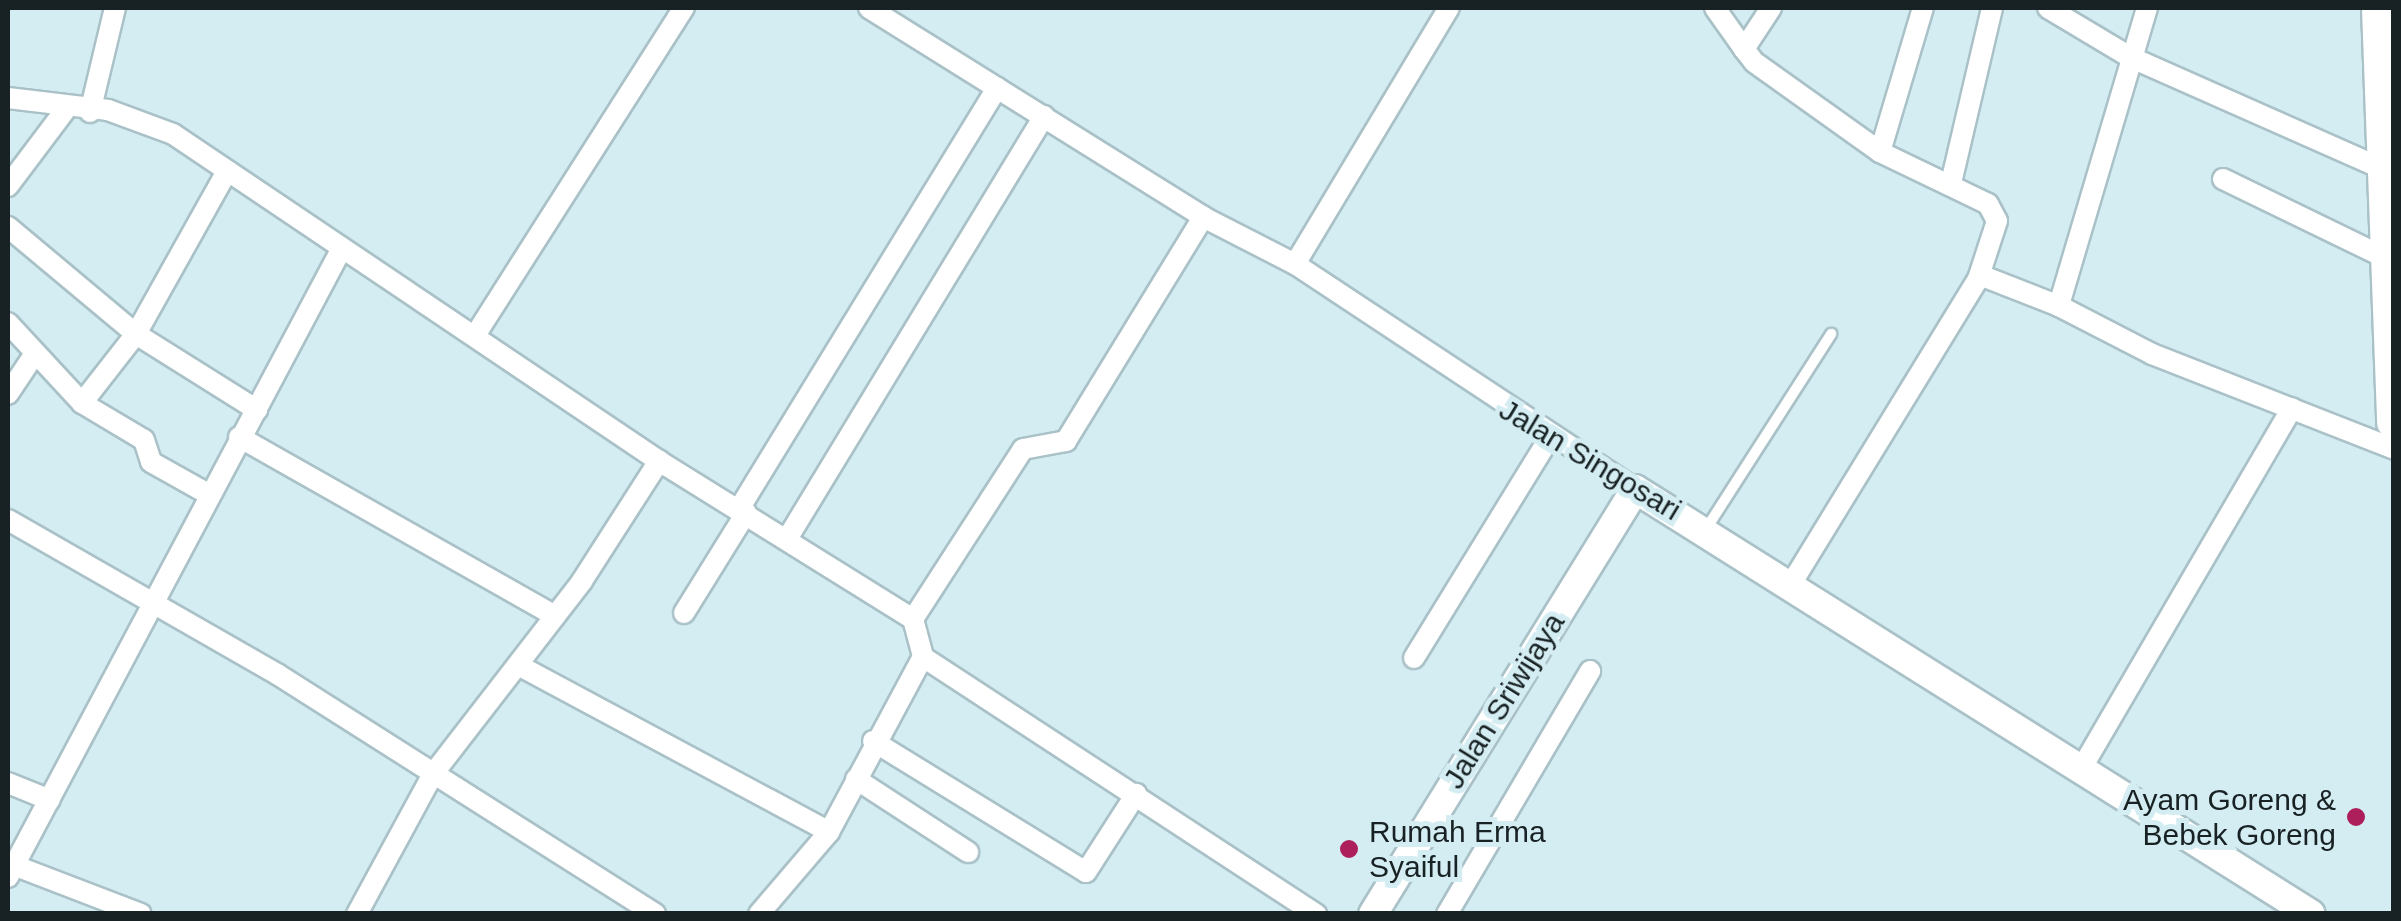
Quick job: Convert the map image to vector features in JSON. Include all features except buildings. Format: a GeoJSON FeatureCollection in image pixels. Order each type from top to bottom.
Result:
{"type":"FeatureCollection","features":[{"type":"Feature","properties":{"kind":"highway"},"geometry":{"type":"LineString","coordinates":[[2379,8],[2394,422]]}},
{"type":"Feature","properties":{"kind":"street"},"geometry":{"type":"LineString","coordinates":[[90,112],[115,8]]}},
{"type":"Feature","properties":{"kind":"street"},"geometry":{"type":"LineString","coordinates":[[476,334],[684,8]]}},
{"type":"Feature","properties":{"kind":"street","name":"Jalan Singosari"},"geometry":{"type":"LineString","coordinates":[[869,8],[1203,218],[1295,264],[1548,440],[1705,530],[2084,764],[2312,914]]}},
{"type":"Feature","properties":{"kind":"street"},"geometry":{"type":"LineString","coordinates":[[1295,264],[1449,8]]}},
{"type":"Feature","properties":{"kind":"street"},"geometry":{"type":"LineString","coordinates":[[1715,8],[1744,49],[1880,152],[1950,183],[1996,213],[1980,275],[1792,583]]}},
{"type":"Feature","properties":{"kind":"street"},"geometry":{"type":"LineString","coordinates":[[1744,49],[1771,8]]}},
{"type":"Feature","properties":{"kind":"street"},"geometry":{"type":"LineString","coordinates":[[1880,152],[1923,8]]}},
{"type":"Feature","properties":{"kind":"street"},"geometry":{"type":"LineString","coordinates":[[1950,183],[1992,8]]}},
{"type":"Feature","properties":{"kind":"street"},"geometry":{"type":"LineString","coordinates":[[2048,8],[2130,57],[2383,169]]}},
{"type":"Feature","properties":{"kind":"street"},"geometry":{"type":"LineString","coordinates":[[2059,306],[2146,8]]}},
{"type":"Feature","properties":{"kind":"street"},"geometry":{"type":"LineString","coordinates":[[684,613],[997,88]]}},
{"type":"Feature","properties":{"kind":"street"},"geometry":{"type":"LineString","coordinates":[[8,98],[132,116],[227,171],[476,334],[659,461],[913,619],[923,657],[1316,914]]}},
{"type":"Feature","properties":{"kind":"street"},"geometry":{"type":"LineString","coordinates":[[8,186],[66,109]]}},
{"type":"Feature","properties":{"kind":"street"},"geometry":{"type":"LineString","coordinates":[[787,539],[1044,116]]}},
{"type":"Feature","properties":{"kind":"street"},"geometry":{"type":"LineString","coordinates":[[82,403],[136,334],[227,171]]}},
{"type":"Feature","properties":{"kind":"street"},"geometry":{"type":"LineString","coordinates":[[2223,179],[2386,258]]}},
{"type":"Feature","properties":{"kind":"street"},"geometry":{"type":"LineString","coordinates":[[913,619],[1023,449],[1066,440],[1203,218]]}},
{"type":"Feature","properties":{"kind":"street"},"geometry":{"type":"LineString","coordinates":[[8,227],[136,334],[257,410]]}},
{"type":"Feature","properties":{"kind":"street"},"geometry":{"type":"LineString","coordinates":[[141,914],[9,868],[50,800],[151,599],[342,248]]}},
{"type":"Feature","properties":{"kind":"street"},"geometry":{"type":"LineString","coordinates":[[1980,275],[2394,449]]}},
{"type":"Feature","properties":{"kind":"street"},"geometry":{"type":"LineString","coordinates":[[8,323],[82,403],[144,440],[150,462],[208,494]]}},
{"type":"Feature","properties":{"kind":"street"},"geometry":{"type":"LineString","coordinates":[[8,394],[34,354]]}},
{"type":"Feature","properties":{"kind":"street"},"geometry":{"type":"LineString","coordinates":[[2084,764],[2292,408]]}},
{"type":"Feature","properties":{"kind":"street"},"geometry":{"type":"LineString","coordinates":[[239,438],[555,616]]}},
{"type":"Feature","properties":{"kind":"street"},"geometry":{"type":"LineString","coordinates":[[1414,658],[1548,440]]}},
{"type":"Feature","properties":{"kind":"street"},"geometry":{"type":"LineString","coordinates":[[358,914],[433,774],[555,616],[659,461]]}},
{"type":"Feature","properties":{"kind":"street","name":"Jalan Sriwijaya"},"geometry":{"type":"LineString","coordinates":[[1373,914],[1635,489]]}},
{"type":"Feature","properties":{"kind":"street"},"geometry":{"type":"LineString","coordinates":[[8,520],[151,599],[656,914]]}},
{"type":"Feature","properties":{"kind":"street"},"geometry":{"type":"LineString","coordinates":[[758,914],[829,832],[873,741],[923,657]]}},
{"type":"Feature","properties":{"kind":"street"},"geometry":{"type":"LineString","coordinates":[[518,665],[829,832]]}},
{"type":"Feature","properties":{"kind":"street"},"geometry":{"type":"LineString","coordinates":[[1446,914],[1590,671]]}},
{"type":"Feature","properties":{"kind":"street"},"geometry":{"type":"LineString","coordinates":[[873,741],[1086,872],[1136,794]]}},
{"type":"Feature","properties":{"kind":"street"},"geometry":{"type":"LineString","coordinates":[[856,779],[968,852]]}},
{"type":"Feature","properties":{"kind":"street"},"geometry":{"type":"LineString","coordinates":[[8,783],[50,800]]}},
{"type":"Feature","properties":{"kind":"lane"},"geometry":{"type":"LineString","coordinates":[[1705,530],[1831,334]]}},
{"type":"Feature","properties":{"kind":"place","name":"Ayam Goreng & Bebek Goreng"},"geometry":{"type":"Point","coordinates":[2356,817]}},
{"type":"Feature","properties":{"kind":"place","name":"Rumah Erma Syaiful"},"geometry":{"type":"Point","coordinates":[1349,849]}}]}
